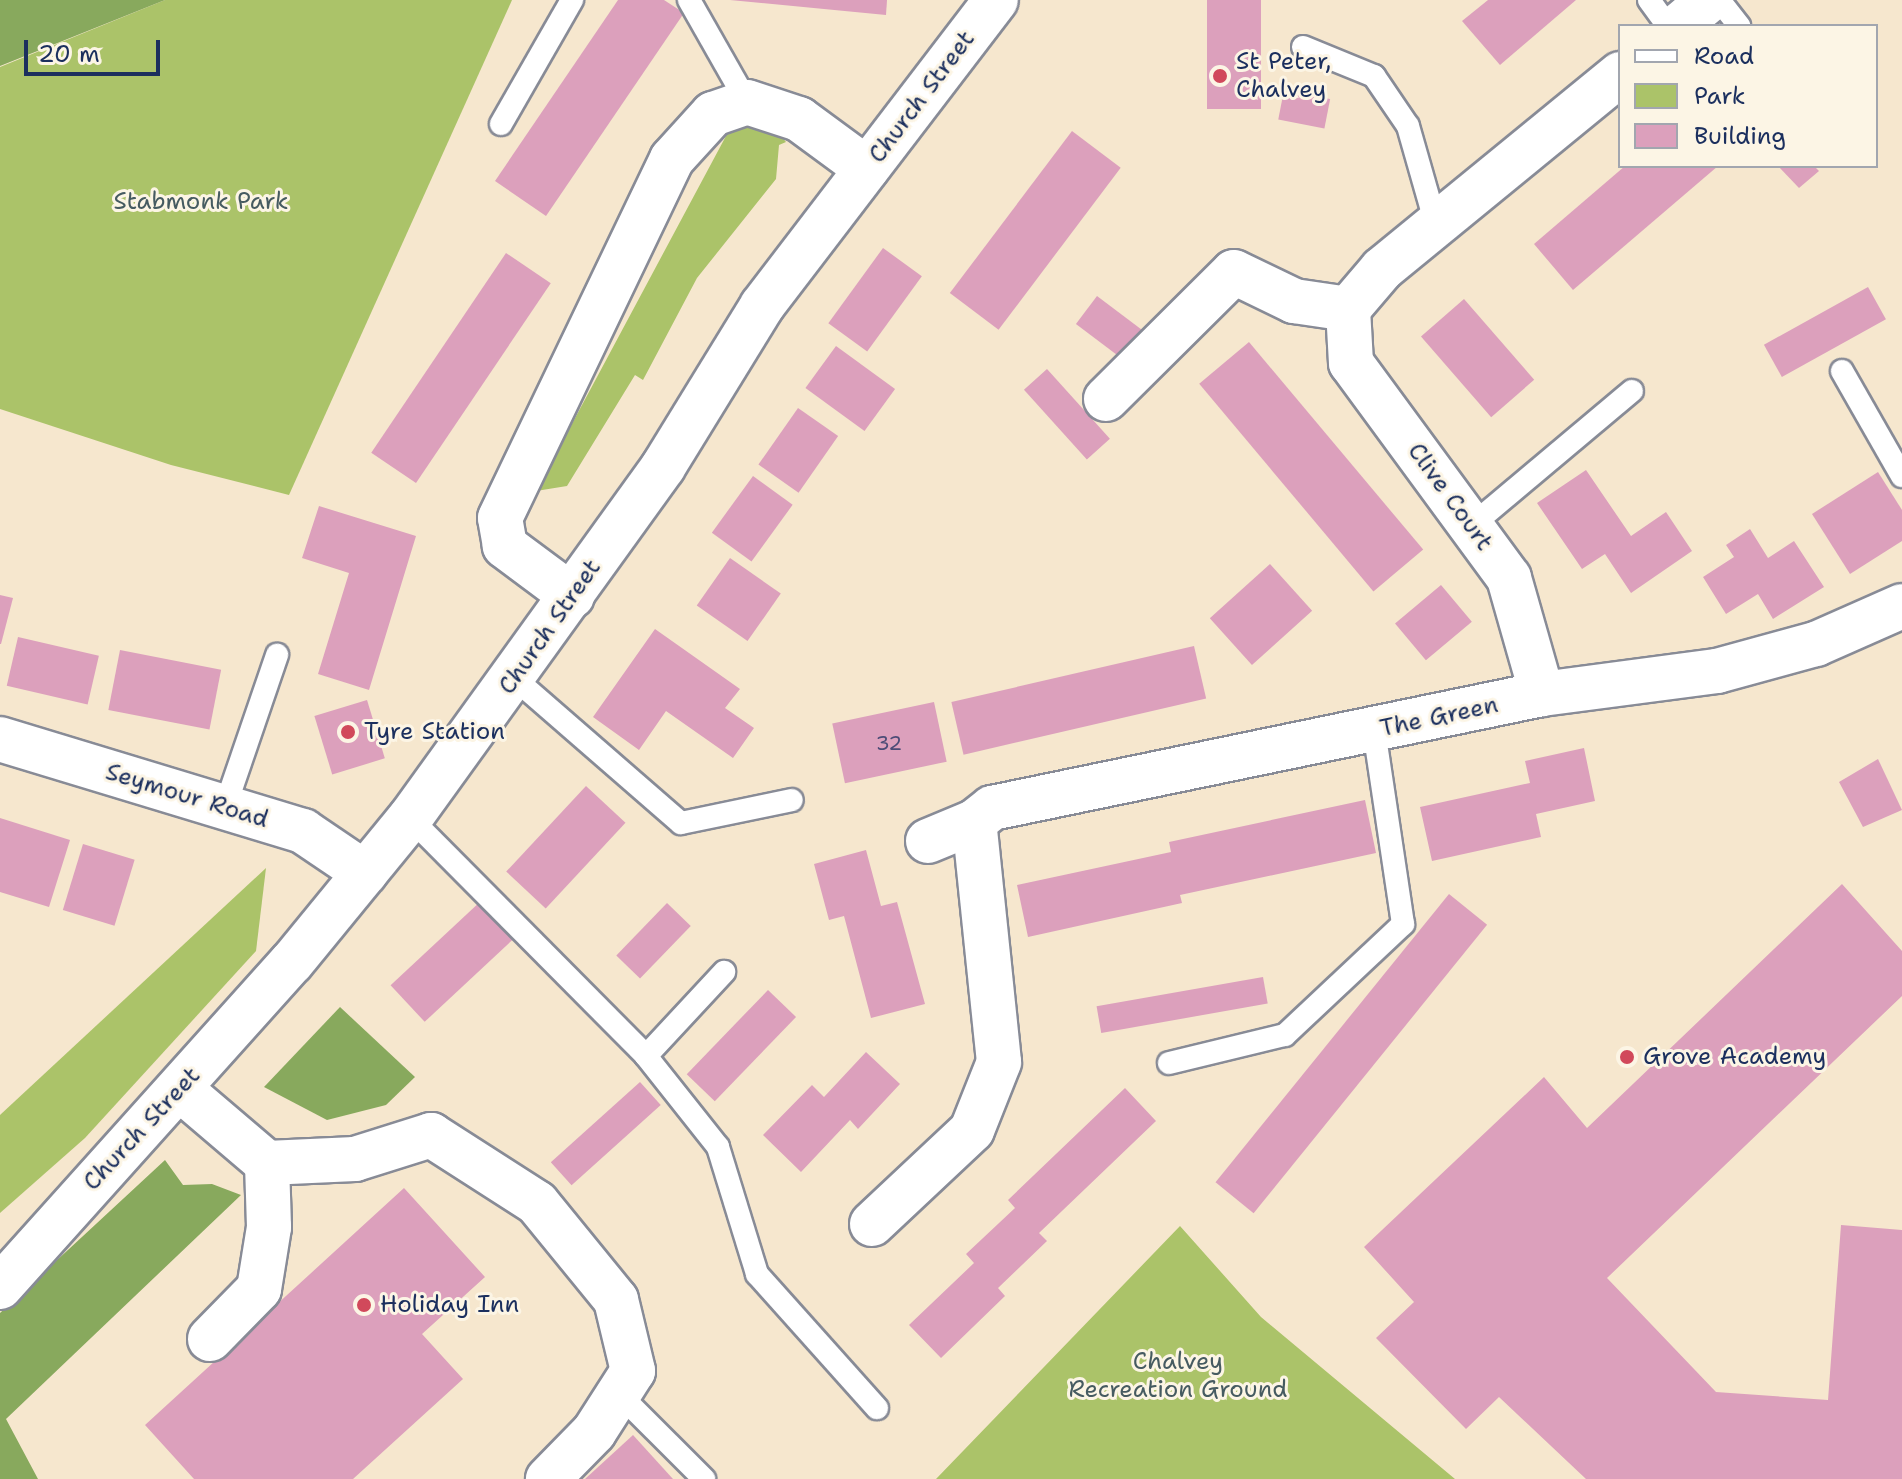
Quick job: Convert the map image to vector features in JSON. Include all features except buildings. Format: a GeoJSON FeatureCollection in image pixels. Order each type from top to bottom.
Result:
{"type":"FeatureCollection","features":[{"type":"Feature","properties":{"kind":"street","name":"Church Street"},"geometry":{"type":"LineString","coordinates":[[0,1287],[13,1265],[180,1089],[410,818],[514,678],[721,380],[762,306],[996,0]]}},
{"type":"Feature","properties":{"kind":"street"},"geometry":{"type":"LineString","coordinates":[[1680,24],[1709,0]]}},
{"type":"Feature","properties":{"kind":"street"},"geometry":{"type":"LineString","coordinates":[[1106,399],[1234,272],[1294,301],[1348,309],[1382,269],[1618,76]]}},
{"type":"Feature","properties":{"kind":"street"},"geometry":{"type":"LineString","coordinates":[[572,596],[505,546],[500,518],[672,159],[713,114],[747,102],[799,119],[867,169]]}},
{"type":"Feature","properties":{"kind":"street","name":"Clive Court"},"geometry":{"type":"LineString","coordinates":[[1348,309],[1351,363],[1509,578],[1542,694]]}},
{"type":"Feature","properties":{"kind":"street","name":"The Green"},"geometry":{"type":"LineString","coordinates":[[928,841],[974,822],[992,808],[1542,694],[1717,671],[1816,644],[1902,606]]}},
{"type":"Feature","properties":{"kind":"street","name":"Seymour Road"},"geometry":{"type":"LineString","coordinates":[[0,739],[303,831],[365,873]]}},
{"type":"Feature","properties":{"kind":"street"},"geometry":{"type":"LineString","coordinates":[[871,1224],[972,1130],[999,1062],[974,822]]}},
{"type":"Feature","properties":{"kind":"street"},"geometry":{"type":"LineString","coordinates":[[180,1089],[267,1163],[355,1159],[431,1135],[537,1203],[616,1300],[633,1371],[594,1432],[548,1479]]}},
{"type":"Feature","properties":{"kind":"street"},"geometry":{"type":"LineString","coordinates":[[210,1339],[259,1289],[269,1227],[267,1163]]}},
{"type":"Feature","properties":{"kind":"lane"},"geometry":{"type":"LineString","coordinates":[[501,124],[572,0]]}},
{"type":"Feature","properties":{"kind":"lane"},"geometry":{"type":"LineString","coordinates":[[689,0],[747,102]]}},
{"type":"Feature","properties":{"kind":"lane"},"geometry":{"type":"LineString","coordinates":[[1649,0],[1667,24]]}},
{"type":"Feature","properties":{"kind":"lane"},"geometry":{"type":"LineString","coordinates":[[1719,0],[1737,24]]}},
{"type":"Feature","properties":{"kind":"lane"},"geometry":{"type":"LineString","coordinates":[[1303,47],[1374,76],[1408,126],[1436,224]]}},
{"type":"Feature","properties":{"kind":"lane"},"geometry":{"type":"LineString","coordinates":[[1842,371],[1902,476]]}},
{"type":"Feature","properties":{"kind":"lane"},"geometry":{"type":"LineString","coordinates":[[1471,526],[1632,391]]}},
{"type":"Feature","properties":{"kind":"lane"},"geometry":{"type":"LineString","coordinates":[[225,807],[277,655]]}},
{"type":"Feature","properties":{"kind":"lane"},"geometry":{"type":"LineString","coordinates":[[514,678],[681,823],[792,800]]}},
{"type":"Feature","properties":{"kind":"lane"},"geometry":{"type":"LineString","coordinates":[[1169,1063],[1285,1035],[1403,924],[1374,731]]}},
{"type":"Feature","properties":{"kind":"lane"},"geometry":{"type":"LineString","coordinates":[[410,818],[646,1056],[718,1147],[757,1274],[877,1408]]}},
{"type":"Feature","properties":{"kind":"lane"},"geometry":{"type":"LineString","coordinates":[[646,1056],[724,972]]}},
{"type":"Feature","properties":{"kind":"lane"},"geometry":{"type":"LineString","coordinates":[[618,1393],[704,1479]]}},
{"type":"Feature","properties":{"kind":"green space"},"geometry":{"type":"Polygon","coordinates":[[[0,0],[165,0],[0,66],[0,0]]]}},
{"type":"Feature","properties":{"kind":"green space","name":"Stabmonk Park"},"geometry":{"type":"Polygon","coordinates":[[[165,0],[512,0],[289,495],[171,465],[0,409],[0,67],[165,0]]]}},
{"type":"Feature","properties":{"kind":"green space"},"geometry":{"type":"Polygon","coordinates":[[[744,121],[777,131],[786,142],[779,145],[776,179],[697,278],[643,380],[635,375],[567,486],[536,491],[726,136],[744,121]]]}},
{"type":"Feature","properties":{"kind":"green space"},"geometry":{"type":"Polygon","coordinates":[[[266,868],[256,951],[85,1138],[0,1213],[0,1115],[266,868]]]}},
{"type":"Feature","properties":{"kind":"green space"},"geometry":{"type":"Polygon","coordinates":[[[340,1007],[415,1077],[386,1105],[327,1120],[264,1087],[340,1007]]]}},
{"type":"Feature","properties":{"kind":"green space"},"geometry":{"type":"Polygon","coordinates":[[[165,1160],[183,1185],[212,1184],[241,1195],[6,1419],[38,1479],[0,1479],[0,1313],[165,1160]]]}},
{"type":"Feature","properties":{"kind":"green space","name":"Chalvey Recreation Ground"},"geometry":{"type":"Polygon","coordinates":[[[1180,1226],[1261,1317],[1455,1479],[936,1479],[1180,1226]]]}},
{"type":"Feature","properties":{"kind":"place","name":"St Peter, Chalvey"},"geometry":{"type":"Point","coordinates":[1220,76]}},
{"type":"Feature","properties":{"kind":"place","name":"Tyre Station"},"geometry":{"type":"Point","coordinates":[348,732]}},
{"type":"Feature","properties":{"kind":"place","name":"Grove Academy"},"geometry":{"type":"Point","coordinates":[1627,1057]}},
{"type":"Feature","properties":{"kind":"place","name":"Holiday Inn"},"geometry":{"type":"Point","coordinates":[364,1305]}}]}
